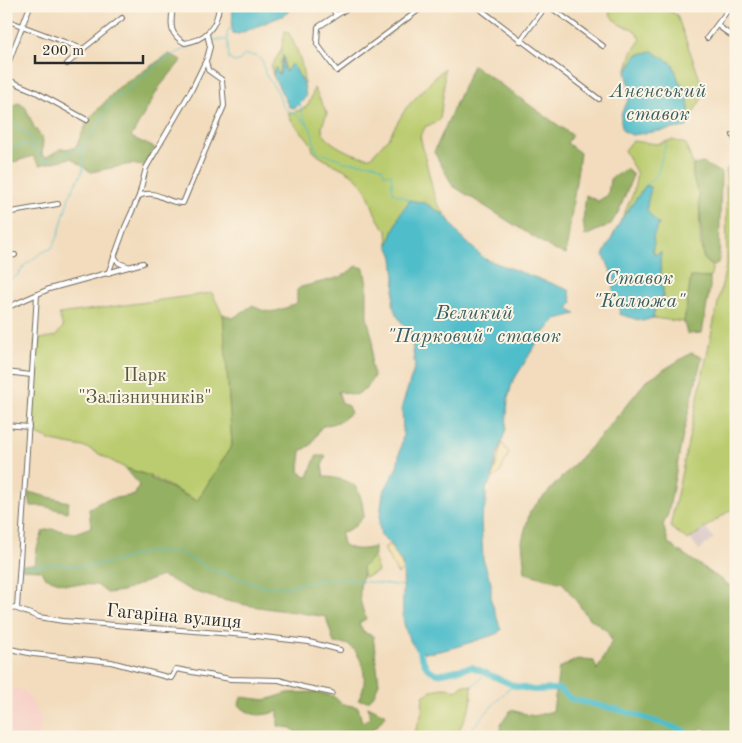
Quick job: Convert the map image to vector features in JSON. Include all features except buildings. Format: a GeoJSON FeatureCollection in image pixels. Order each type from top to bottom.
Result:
{"type":"FeatureCollection","features":[{"type":"Feature","properties":{"kind":"street"},"geometry":{"type":"LineString","coordinates":[[6,68],[30,6]]}},
{"type":"Feature","properties":{"kind":"street"},"geometry":{"type":"LineString","coordinates":[[173,6],[170,22],[172,32],[185,43],[196,42],[207,34],[218,19],[219,6]]}},
{"type":"Feature","properties":{"kind":"street"},"geometry":{"type":"LineString","coordinates":[[331,6],[336,15]]}},
{"type":"Feature","properties":{"kind":"street"},"geometry":{"type":"LineString","coordinates":[[351,6],[318,27],[317,44],[337,71],[424,6]]}},
{"type":"Feature","properties":{"kind":"street"},"geometry":{"type":"LineString","coordinates":[[476,6],[599,99]]}},
{"type":"Feature","properties":{"kind":"street"},"geometry":{"type":"LineString","coordinates":[[520,41],[547,6],[603,46]]}},
{"type":"Feature","properties":{"kind":"street"},"geometry":{"type":"LineString","coordinates":[[707,38],[730,7]]}},
{"type":"Feature","properties":{"kind":"street"},"geometry":{"type":"LineString","coordinates":[[67,64],[122,18]]}},
{"type":"Feature","properties":{"kind":"street"},"geometry":{"type":"LineString","coordinates":[[6,20],[83,49]]}},
{"type":"Feature","properties":{"kind":"street"},"geometry":{"type":"LineString","coordinates":[[717,25],[736,38]]}},
{"type":"Feature","properties":{"kind":"street"},"geometry":{"type":"LineString","coordinates":[[108,274],[139,196],[146,168],[206,61],[210,47],[207,34]]}},
{"type":"Feature","properties":{"kind":"street"},"geometry":{"type":"LineString","coordinates":[[139,196],[146,193],[154,193],[174,204],[183,203],[224,106],[222,80],[208,70],[206,61]]}},
{"type":"Feature","properties":{"kind":"street"},"geometry":{"type":"LineString","coordinates":[[201,71],[208,70]]}},
{"type":"Feature","properties":{"kind":"street"},"geometry":{"type":"LineString","coordinates":[[6,79],[34,91],[87,120]]}},
{"type":"Feature","properties":{"kind":"street"},"geometry":{"type":"LineString","coordinates":[[733,135],[736,142]]}},
{"type":"Feature","properties":{"kind":"street"},"geometry":{"type":"LineString","coordinates":[[6,213],[58,204]]}},
{"type":"Feature","properties":{"kind":"street"},"geometry":{"type":"LineString","coordinates":[[6,257],[15,255]]}},
{"type":"Feature","properties":{"kind":"street"},"geometry":{"type":"LineString","coordinates":[[114,256],[119,263],[130,267]]}},
{"type":"Feature","properties":{"kind":"street"},"geometry":{"type":"LineString","coordinates":[[6,308],[38,294],[143,263]]}},
{"type":"Feature","properties":{"kind":"street"},"geometry":{"type":"LineString","coordinates":[[17,608],[31,375],[38,294]]}},
{"type":"Feature","properties":{"kind":"street"},"geometry":{"type":"LineString","coordinates":[[6,372],[31,375]]}},
{"type":"Feature","properties":{"kind":"street"},"geometry":{"type":"LineString","coordinates":[[6,425],[29,427]]}},
{"type":"Feature","properties":{"kind":"street","name":"Гагаріна вулиця"},"geometry":{"type":"LineString","coordinates":[[6,605],[39,617],[63,621],[255,636],[309,642],[340,650]]}},
{"type":"Feature","properties":{"kind":"street"},"geometry":{"type":"LineString","coordinates":[[6,648],[33,654],[112,662],[171,678],[176,669],[230,679],[279,680],[303,687],[332,692]]}},
{"type":"Feature","properties":{"kind":"shaded area"},"geometry":{"type":"Polygon","coordinates":[[[701,523],[714,538],[699,550],[687,535],[701,523]]]}},
{"type":"Feature","properties":{"kind":"shaded area"},"geometry":{"type":"Polygon","coordinates":[[[6,687],[24,690],[41,717],[40,737],[6,737],[6,687]]]}},
{"type":"Feature","properties":{"kind":"green space"},"geometry":{"type":"Polygon","coordinates":[[[607,6],[661,6],[677,15],[702,85],[702,98],[690,118],[687,91],[679,82],[673,64],[652,51],[637,55],[626,73],[632,52],[641,39],[633,29],[620,25],[610,15],[607,6]]]}},
{"type":"Feature","properties":{"kind":"green space"},"geometry":{"type":"Polygon","coordinates":[[[285,31],[288,32],[299,57],[303,70],[304,84],[295,72],[284,70],[284,57],[281,61],[280,74],[274,70],[273,75],[271,66],[281,51],[285,31]]]}},
{"type":"Feature","properties":{"kind":"green space"},"geometry":{"type":"Polygon","coordinates":[[[169,54],[182,60],[160,86],[131,137],[155,148],[143,166],[131,164],[91,172],[71,158],[40,165],[33,156],[11,163],[6,162],[6,109],[18,103],[25,106],[34,127],[43,139],[42,156],[47,157],[60,149],[75,148],[89,119],[118,88],[169,54]]]}},
{"type":"Feature","properties":{"kind":"green space"},"geometry":{"type":"Polygon","coordinates":[[[473,65],[572,135],[567,143],[580,153],[566,254],[554,250],[453,186],[434,152],[473,65]]]}},
{"type":"Feature","properties":{"kind":"green space"},"geometry":{"type":"Polygon","coordinates":[[[444,68],[444,89],[440,119],[426,126],[420,136],[434,195],[446,216],[425,203],[394,231],[388,245],[387,230],[378,220],[361,183],[350,173],[325,160],[313,151],[309,141],[293,123],[288,113],[307,106],[314,88],[327,113],[322,128],[323,133],[334,144],[350,152],[371,157],[389,137],[406,108],[444,68]]]}},
{"type":"Feature","properties":{"kind":"green space"},"geometry":{"type":"Polygon","coordinates":[[[672,140],[686,144],[693,165],[693,178],[699,196],[700,241],[706,262],[713,266],[710,278],[691,277],[684,322],[653,318],[655,307],[664,297],[659,265],[661,252],[655,255],[653,251],[655,221],[650,218],[646,209],[650,188],[646,185],[621,220],[633,194],[637,174],[624,150],[632,141],[657,144],[672,140]]]}},
{"type":"Feature","properties":{"kind":"green space"},"geometry":{"type":"Polygon","coordinates":[[[736,161],[736,506],[688,540],[670,527],[727,261],[726,170],[736,161]]]}},
{"type":"Feature","properties":{"kind":"green space"},"geometry":{"type":"Polygon","coordinates":[[[703,163],[721,173],[719,262],[713,266],[706,262],[703,256],[699,196],[693,178],[693,165],[703,163]]]}},
{"type":"Feature","properties":{"kind":"green space"},"geometry":{"type":"Polygon","coordinates":[[[626,169],[633,175],[619,211],[611,224],[585,236],[583,220],[586,195],[598,201],[608,195],[610,179],[626,169]]]}},
{"type":"Feature","properties":{"kind":"green space"},"geometry":{"type":"Polygon","coordinates":[[[357,266],[364,268],[367,286],[367,317],[373,341],[371,364],[374,376],[366,389],[356,395],[338,391],[342,403],[348,406],[351,413],[341,421],[321,427],[311,445],[301,451],[299,472],[308,477],[316,456],[326,456],[322,466],[324,476],[350,483],[358,490],[361,497],[364,516],[355,526],[341,534],[343,544],[350,548],[374,547],[374,556],[362,567],[363,574],[360,587],[366,619],[359,623],[363,632],[373,636],[379,683],[369,701],[358,700],[364,679],[364,672],[359,657],[350,646],[334,643],[326,617],[222,600],[189,589],[161,576],[123,591],[107,593],[97,585],[65,584],[45,577],[40,570],[22,569],[22,565],[35,564],[37,548],[43,531],[51,529],[75,533],[91,527],[89,509],[94,505],[135,495],[139,484],[125,468],[150,476],[150,478],[197,501],[232,445],[223,314],[233,318],[253,305],[264,311],[275,311],[285,308],[297,303],[297,290],[301,287],[341,277],[357,266]]]}},
{"type":"Feature","properties":{"kind":"green space"},"geometry":{"type":"Polygon","coordinates":[[[691,277],[710,278],[710,287],[702,333],[687,334],[684,322],[691,277]]]}},
{"type":"Feature","properties":{"kind":"green space","name":"Парк \"Залізничників\""},"geometry":{"type":"Polygon","coordinates":[[[212,293],[224,317],[232,445],[197,501],[150,476],[125,468],[88,448],[52,441],[30,431],[35,340],[56,336],[63,327],[59,314],[212,293]]]}},
{"type":"Feature","properties":{"kind":"green space"},"geometry":{"type":"Polygon","coordinates":[[[691,353],[702,357],[683,435],[668,514],[663,525],[669,544],[736,590],[736,737],[713,737],[702,727],[696,737],[499,737],[501,724],[511,710],[534,716],[553,711],[559,668],[578,659],[594,661],[597,670],[612,641],[607,631],[588,617],[563,583],[525,573],[522,541],[530,511],[601,436],[647,380],[691,353]]]}},
{"type":"Feature","properties":{"kind":"green space"},"geometry":{"type":"Polygon","coordinates":[[[28,492],[69,502],[67,512],[43,506],[31,506],[28,492]]]}},
{"type":"Feature","properties":{"kind":"green space"},"geometry":{"type":"Polygon","coordinates":[[[374,556],[378,572],[364,577],[361,567],[374,556]]]}},
{"type":"Feature","properties":{"kind":"green space"},"geometry":{"type":"Polygon","coordinates":[[[464,685],[472,686],[471,705],[456,737],[413,737],[422,713],[423,696],[439,689],[447,688],[456,691],[464,685]]]}},
{"type":"Feature","properties":{"kind":"green space"},"geometry":{"type":"Polygon","coordinates":[[[316,692],[333,696],[342,704],[358,707],[362,722],[370,718],[368,706],[386,715],[377,726],[363,737],[300,737],[291,728],[278,726],[278,711],[258,715],[248,712],[239,705],[241,697],[266,700],[288,693],[316,692]]]}},
{"type":"Feature","properties":{"kind":"sand"},"geometry":{"type":"Polygon","coordinates":[[[502,443],[509,453],[500,473],[492,479],[502,443]]]}},
{"type":"Feature","properties":{"kind":"sand"},"geometry":{"type":"Polygon","coordinates":[[[391,544],[403,570],[398,574],[385,551],[385,547],[391,544]]]}},
{"type":"Feature","properties":{"kind":"water"},"geometry":{"type":"Polygon","coordinates":[[[233,6],[289,6],[288,12],[282,16],[238,34],[233,33],[232,30],[233,6]]]}},
{"type":"Feature","properties":{"kind":"water","name":"Аненський ставок"},"geometry":{"type":"Polygon","coordinates":[[[652,51],[673,64],[679,82],[687,91],[690,118],[687,127],[632,135],[623,131],[621,124],[622,114],[630,93],[626,73],[637,55],[652,51]]]}},
{"type":"Feature","properties":{"kind":"water"},"geometry":{"type":"Polygon","coordinates":[[[283,55],[284,70],[286,72],[291,64],[293,65],[304,84],[306,97],[295,108],[289,107],[273,75],[276,67],[278,74],[280,74],[283,55]]]}},
{"type":"Feature","properties":{"kind":"water","name":"Ставок \"Калюжа\""},"geometry":{"type":"Polygon","coordinates":[[[646,185],[651,188],[647,205],[648,212],[659,224],[653,237],[654,244],[652,249],[655,255],[661,252],[660,266],[663,292],[660,306],[655,307],[653,318],[642,321],[619,314],[619,301],[613,295],[615,279],[603,255],[621,220],[646,185]]]}},
{"type":"Feature","properties":{"kind":"water","name":"Великий \"Парковий\" ставок"},"geometry":{"type":"Polygon","coordinates":[[[410,200],[425,203],[446,216],[460,236],[485,259],[569,290],[572,302],[568,309],[576,314],[556,319],[539,339],[512,383],[508,399],[506,429],[496,458],[492,479],[486,489],[486,504],[481,519],[483,559],[491,583],[491,600],[501,630],[497,634],[470,643],[428,653],[418,650],[406,632],[403,616],[402,562],[394,553],[391,544],[381,536],[379,524],[383,493],[397,467],[403,435],[402,406],[415,366],[411,336],[396,314],[393,304],[395,278],[393,257],[388,245],[400,214],[410,200]]]}},
{"type":"Feature","properties":{"kind":"waterway"},"geometry":{"type":"LineString","coordinates":[[231,26],[227,33],[229,59],[234,62],[239,61],[244,55],[257,56],[263,62],[265,74],[278,92],[282,105],[285,109],[296,114],[310,127],[317,152],[344,162],[374,164],[382,168],[384,174],[391,174],[393,193],[410,200]]}},
{"type":"Feature","properties":{"kind":"waterway"},"geometry":{"type":"LineString","coordinates":[[214,40],[226,40]]}},
{"type":"Feature","properties":{"kind":"waterway"},"geometry":{"type":"LineString","coordinates":[[6,282],[18,275],[25,265],[41,253],[52,248],[58,236],[69,197],[83,170],[82,155],[85,142],[95,130],[108,105],[166,58],[194,45]]}},
{"type":"Feature","properties":{"kind":"waterway"},"geometry":{"type":"LineString","coordinates":[[300,103],[302,114],[308,124]]}},
{"type":"Feature","properties":{"kind":"waterway"},"geometry":{"type":"LineString","coordinates":[[6,121],[30,136],[44,161],[77,150],[83,143]]}},
{"type":"Feature","properties":{"kind":"waterway"},"geometry":{"type":"LineString","coordinates":[[646,185],[657,175],[666,143]]}},
{"type":"Feature","properties":{"kind":"waterway"},"geometry":{"type":"LineString","coordinates":[[6,156],[19,145],[26,145],[34,149]]}},
{"type":"Feature","properties":{"kind":"waterway"},"geometry":{"type":"LineString","coordinates":[[22,567],[59,564],[81,567],[108,563],[146,552],[179,552],[210,569],[265,587],[288,587],[312,581],[341,579],[403,586]]}},
{"type":"Feature","properties":{"kind":"waterway"},"geometry":{"type":"LineString","coordinates":[[418,649],[427,668],[437,674],[472,667],[515,686],[533,690],[559,689],[571,699],[619,710],[683,730],[689,737]]}},
{"type":"Feature","properties":{"kind":"waterway"},"geometry":{"type":"LineString","coordinates":[[472,686],[487,673]]}},
{"type":"Feature","properties":{"kind":"waterway"},"geometry":{"type":"LineString","coordinates":[[468,737],[471,729],[507,690],[515,686]]}}]}
